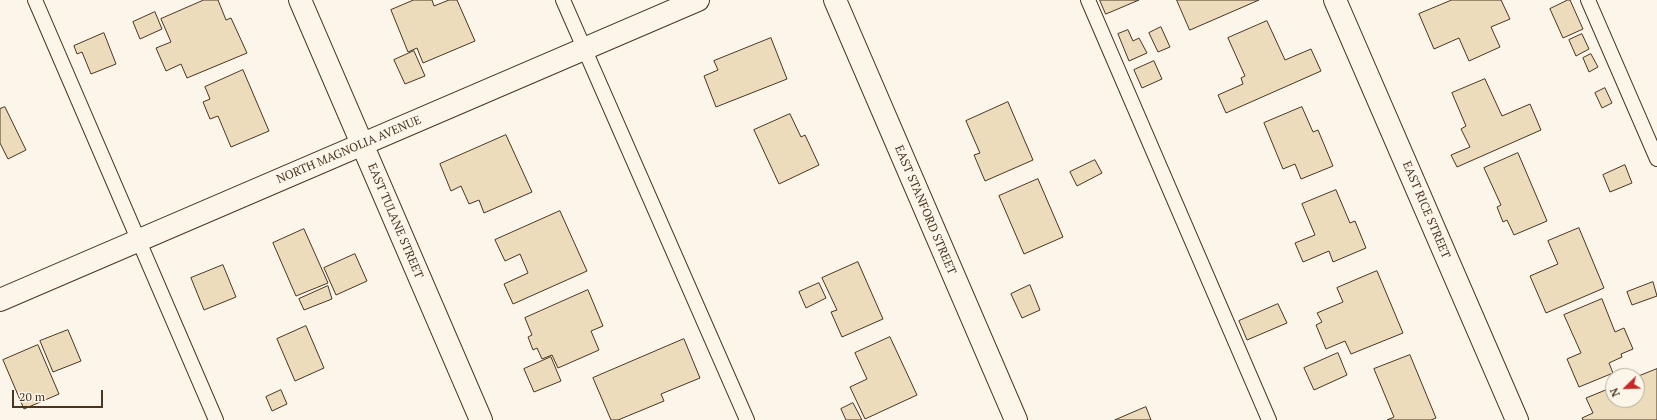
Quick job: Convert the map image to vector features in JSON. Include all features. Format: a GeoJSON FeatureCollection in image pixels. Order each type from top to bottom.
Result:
{"type":"FeatureCollection","features":[{"type":"Feature","properties":{"kind":"street","name":"EAST TULANE STREET"},"geometry":{"type":"LineString","coordinates":[[300,0],[481,420]]}},
{"type":"Feature","properties":{"kind":"street","name":"NORTH MAGNOLIA AVENUE"},"geometry":{"type":"LineString","coordinates":[[0,300],[698,0]]}},
{"type":"Feature","properties":{"kind":"street","name":"EAST STANFORD STREET"},"geometry":{"type":"LineString","coordinates":[[835,0],[1016,420]]}},
{"type":"Feature","properties":{"kind":"street","name":"EAST RICE STREET"},"geometry":{"type":"LineString","coordinates":[[1335,0],[1517,420]]}},
{"type":"Feature","properties":{"kind":"lane"},"geometry":{"type":"LineString","coordinates":[[35,0],[216,420]]}},
{"type":"Feature","properties":{"kind":"lane"},"geometry":{"type":"LineString","coordinates":[[563,0],[747,420]]}},
{"type":"Feature","properties":{"kind":"lane"},"geometry":{"type":"LineString","coordinates":[[1088,0],[1269,420]]}},
{"type":"Feature","properties":{"kind":"lane"},"geometry":{"type":"LineString","coordinates":[[1588,0],[1657,159]]}},
{"type":"Feature","properties":{"kind":"building"},"geometry":{"type":"Polygon","coordinates":[[[204,0],[218,0],[226,20],[231,18],[247,53],[187,78],[181,64],[166,71],[156,48],[171,42],[161,19],[204,0]]]}},
{"type":"Feature","properties":{"kind":"building"},"geometry":{"type":"Polygon","coordinates":[[[414,0],[432,0],[434,6],[449,0],[457,0],[475,41],[423,63],[417,48],[408,52],[391,10],[414,0]]]}},
{"type":"Feature","properties":{"kind":"building"},"geometry":{"type":"Polygon","coordinates":[[[1100,0],[1139,0],[1106,14],[1100,0]]]}},
{"type":"Feature","properties":{"kind":"building"},"geometry":{"type":"Polygon","coordinates":[[[1177,0],[1259,0],[1190,30],[1177,0]]]}},
{"type":"Feature","properties":{"kind":"building"},"geometry":{"type":"Polygon","coordinates":[[[1452,0],[1501,0],[1510,19],[1491,27],[1500,47],[1469,61],[1459,38],[1434,49],[1419,14],[1452,0]]]}},
{"type":"Feature","properties":{"kind":"building"},"geometry":{"type":"Polygon","coordinates":[[[1570,0],[1583,29],[1563,38],[1550,9],[1570,0]]]}},
{"type":"Feature","properties":{"kind":"building"},"geometry":{"type":"Polygon","coordinates":[[[155,12],[162,29],[140,39],[133,22],[155,12]]]}},
{"type":"Feature","properties":{"kind":"building"},"geometry":{"type":"Polygon","coordinates":[[[1267,21],[1285,60],[1311,49],[1321,71],[1226,113],[1218,95],[1243,84],[1241,78],[1245,76],[1228,38],[1267,21]]]}},
{"type":"Feature","properties":{"kind":"building"},"geometry":{"type":"Polygon","coordinates":[[[1161,27],[1170,47],[1158,52],[1149,33],[1161,27]]]}},
{"type":"Feature","properties":{"kind":"building"},"geometry":{"type":"Polygon","coordinates":[[[1128,30],[1133,41],[1139,38],[1147,53],[1129,61],[1118,34],[1128,30]]]}},
{"type":"Feature","properties":{"kind":"building"},"geometry":{"type":"Polygon","coordinates":[[[104,33],[116,64],[91,74],[82,52],[77,54],[74,46],[104,33]]]}},
{"type":"Feature","properties":{"kind":"building"},"geometry":{"type":"Polygon","coordinates":[[[1582,34],[1589,49],[1576,56],[1569,40],[1582,34]]]}},
{"type":"Feature","properties":{"kind":"building"},"geometry":{"type":"Polygon","coordinates":[[[771,38],[787,79],[716,107],[704,76],[718,70],[714,61],[771,38]]]}},
{"type":"Feature","properties":{"kind":"building"},"geometry":{"type":"Polygon","coordinates":[[[414,51],[425,76],[405,84],[394,60],[414,51]]]}},
{"type":"Feature","properties":{"kind":"building"},"geometry":{"type":"Polygon","coordinates":[[[1591,54],[1598,67],[1589,72],[1583,58],[1591,54]]]}},
{"type":"Feature","properties":{"kind":"building"},"geometry":{"type":"Polygon","coordinates":[[[1154,61],[1162,79],[1142,88],[1134,70],[1154,61]]]}},
{"type":"Feature","properties":{"kind":"building"},"geometry":{"type":"Polygon","coordinates":[[[243,70],[269,131],[231,147],[218,116],[210,119],[203,102],[210,99],[205,87],[243,70]]]}},
{"type":"Feature","properties":{"kind":"building"},"geometry":{"type":"Polygon","coordinates":[[[1485,79],[1502,116],[1530,104],[1541,130],[1457,167],[1451,155],[1470,147],[1461,129],[1466,126],[1452,93],[1485,79]]]}},
{"type":"Feature","properties":{"kind":"building"},"geometry":{"type":"Polygon","coordinates":[[[1605,88],[1612,103],[1602,108],[1595,93],[1605,88]]]}},
{"type":"Feature","properties":{"kind":"building"},"geometry":{"type":"Polygon","coordinates":[[[1008,102],[1033,160],[985,181],[974,155],[980,153],[966,121],[1008,102]]]}},
{"type":"Feature","properties":{"kind":"building"},"geometry":{"type":"Polygon","coordinates":[[[5,107],[26,150],[8,159],[0,143],[0,109],[5,107]]]}},
{"type":"Feature","properties":{"kind":"building"},"geometry":{"type":"Polygon","coordinates":[[[1302,107],[1313,132],[1318,130],[1333,166],[1301,179],[1295,164],[1283,169],[1264,123],[1302,107]]]}},
{"type":"Feature","properties":{"kind":"building"},"geometry":{"type":"Polygon","coordinates":[[[790,114],[801,137],[805,135],[819,165],[779,184],[754,130],[790,114]]]}},
{"type":"Feature","properties":{"kind":"building"},"geometry":{"type":"Polygon","coordinates":[[[506,135],[532,192],[484,213],[479,200],[469,204],[461,186],[451,191],[440,164],[506,135]]]}},
{"type":"Feature","properties":{"kind":"building"},"geometry":{"type":"Polygon","coordinates":[[[1518,153],[1547,221],[1514,235],[1507,220],[1503,222],[1497,207],[1501,205],[1484,168],[1518,153]]]}},
{"type":"Feature","properties":{"kind":"building"},"geometry":{"type":"Polygon","coordinates":[[[1095,160],[1102,173],[1077,186],[1070,172],[1095,160]]]}},
{"type":"Feature","properties":{"kind":"building"},"geometry":{"type":"Polygon","coordinates":[[[1625,165],[1632,183],[1610,192],[1603,175],[1625,165]]]}},
{"type":"Feature","properties":{"kind":"building"},"geometry":{"type":"Polygon","coordinates":[[[1038,179],[1063,237],[1024,254],[999,196],[1038,179]]]}},
{"type":"Feature","properties":{"kind":"building"},"geometry":{"type":"Polygon","coordinates":[[[1336,190],[1350,223],[1355,221],[1366,248],[1333,262],[1329,251],[1303,262],[1295,243],[1315,235],[1302,204],[1336,190]]]}},
{"type":"Feature","properties":{"kind":"building"},"geometry":{"type":"Polygon","coordinates":[[[560,211],[587,271],[513,304],[504,284],[528,273],[520,254],[505,261],[495,240],[560,211]]]}},
{"type":"Feature","properties":{"kind":"building"},"geometry":{"type":"Polygon","coordinates":[[[1579,228],[1604,288],[1546,313],[1530,276],[1558,264],[1548,241],[1579,228]]]}},
{"type":"Feature","properties":{"kind":"building"},"geometry":{"type":"Polygon","coordinates":[[[304,229],[328,283],[296,296],[273,243],[304,229]]]}},
{"type":"Feature","properties":{"kind":"building"},"geometry":{"type":"Polygon","coordinates":[[[355,254],[367,281],[336,295],[324,268],[355,254]]]}},
{"type":"Feature","properties":{"kind":"building"},"geometry":{"type":"Polygon","coordinates":[[[858,262],[883,319],[842,337],[831,312],[837,310],[822,278],[858,262]]]}},
{"type":"Feature","properties":{"kind":"building"},"geometry":{"type":"Polygon","coordinates":[[[223,265],[236,297],[204,310],[191,278],[223,265]]]}},
{"type":"Feature","properties":{"kind":"building"},"geometry":{"type":"Polygon","coordinates":[[[1377,271],[1403,333],[1351,354],[1345,341],[1326,349],[1316,325],[1322,322],[1317,313],[1343,302],[1337,288],[1377,271]]]}},
{"type":"Feature","properties":{"kind":"building"},"geometry":{"type":"Polygon","coordinates":[[[1653,282],[1657,296],[1632,305],[1627,292],[1653,282]]]}},
{"type":"Feature","properties":{"kind":"building"},"geometry":{"type":"Polygon","coordinates":[[[819,283],[826,298],[806,308],[799,292],[819,283]]]}},
{"type":"Feature","properties":{"kind":"building"},"geometry":{"type":"Polygon","coordinates":[[[1030,285],[1040,310],[1022,318],[1011,294],[1030,285]]]}},
{"type":"Feature","properties":{"kind":"building"},"geometry":{"type":"Polygon","coordinates":[[[328,286],[332,299],[304,310],[299,299],[328,286]]]}},
{"type":"Feature","properties":{"kind":"building"},"geometry":{"type":"Polygon","coordinates":[[[588,290],[603,326],[591,331],[599,350],[558,368],[552,355],[542,359],[537,348],[533,350],[528,337],[532,335],[525,318],[588,290]]]}},
{"type":"Feature","properties":{"kind":"building"},"geometry":{"type":"Polygon","coordinates":[[[1602,299],[1615,332],[1624,328],[1633,349],[1621,354],[1622,357],[1609,363],[1611,368],[1605,368],[1605,376],[1579,387],[1567,359],[1581,353],[1564,315],[1602,299]]]}},
{"type":"Feature","properties":{"kind":"building"},"geometry":{"type":"Polygon","coordinates":[[[1278,304],[1287,323],[1247,340],[1239,321],[1278,304]]]}},
{"type":"Feature","properties":{"kind":"building"},"geometry":{"type":"Polygon","coordinates":[[[306,326],[324,368],[295,381],[277,339],[306,326]]]}},
{"type":"Feature","properties":{"kind":"building"},"geometry":{"type":"Polygon","coordinates":[[[68,330],[81,361],[53,372],[40,341],[68,330]]]}},
{"type":"Feature","properties":{"kind":"building"},"geometry":{"type":"Polygon","coordinates":[[[890,337],[917,395],[865,419],[850,387],[867,379],[855,353],[890,337]]]}},
{"type":"Feature","properties":{"kind":"building"},"geometry":{"type":"Polygon","coordinates":[[[684,339],[700,378],[661,394],[664,401],[618,420],[611,420],[593,378],[684,339]]]}},
{"type":"Feature","properties":{"kind":"building"},"geometry":{"type":"Polygon","coordinates":[[[38,345],[59,394],[24,409],[3,360],[38,345]]]}},
{"type":"Feature","properties":{"kind":"building"},"geometry":{"type":"Polygon","coordinates":[[[1338,353],[1347,375],[1314,390],[1304,368],[1338,353]]]}},
{"type":"Feature","properties":{"kind":"building"},"geometry":{"type":"Polygon","coordinates":[[[1410,355],[1436,418],[1431,420],[1387,420],[1394,417],[1374,369],[1410,355]]]}},
{"type":"Feature","properties":{"kind":"building"},"geometry":{"type":"Polygon","coordinates":[[[551,357],[561,381],[534,392],[524,369],[551,357]]]}},
{"type":"Feature","properties":{"kind":"building"},"geometry":{"type":"Polygon","coordinates":[[[1657,369],[1657,420],[1583,420],[1582,418],[1593,413],[1586,398],[1605,390],[1605,408],[1645,408],[1645,374],[1657,369]]]}},
{"type":"Feature","properties":{"kind":"building"},"geometry":{"type":"Polygon","coordinates":[[[281,390],[287,404],[272,411],[266,397],[281,390]]]}},
{"type":"Feature","properties":{"kind":"building"},"geometry":{"type":"Polygon","coordinates":[[[853,403],[862,420],[846,420],[841,409],[853,403]]]}},
{"type":"Feature","properties":{"kind":"building"},"geometry":{"type":"Polygon","coordinates":[[[1146,407],[1151,420],[1115,420],[1146,407]]]}}]}
